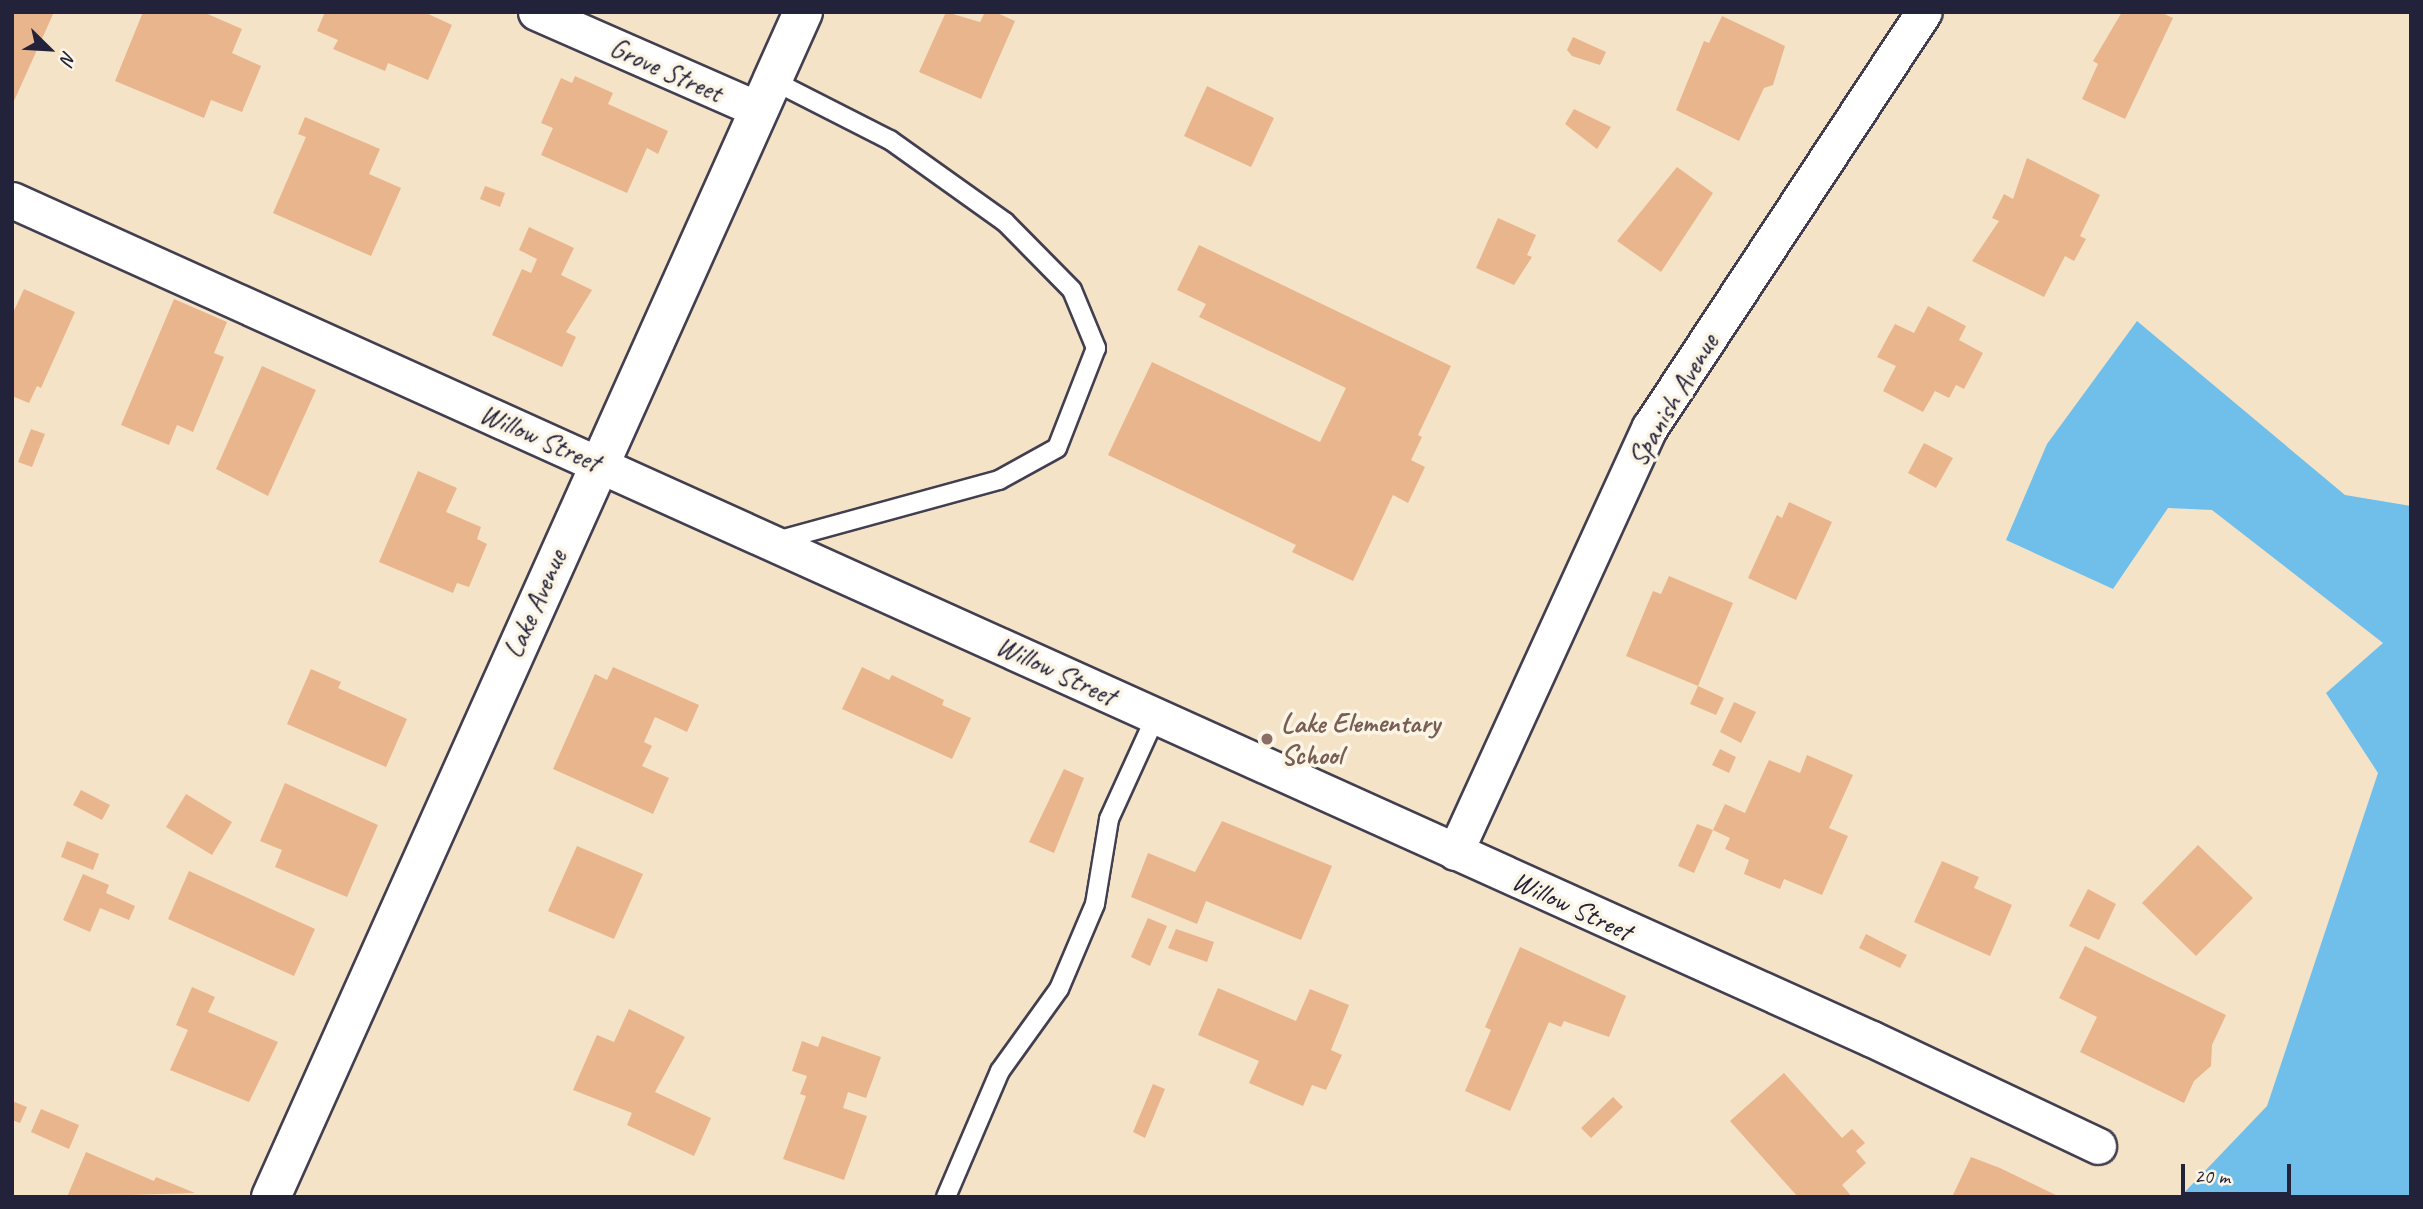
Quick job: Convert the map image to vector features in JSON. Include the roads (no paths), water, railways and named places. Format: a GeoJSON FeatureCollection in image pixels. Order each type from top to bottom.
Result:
{"type":"FeatureCollection","features":[{"type":"Feature","properties":{"kind":"street","name":"Grove Street"},"geometry":{"type":"LineString","coordinates":[[536,12],[765,95]]}},
{"type":"Feature","properties":{"kind":"street","name":"Lake Avenue"},"geometry":{"type":"LineString","coordinates":[[271,1197],[803,12]]}},
{"type":"Feature","properties":{"kind":"street","name":"Spanish Avenue"},"geometry":{"type":"LineString","coordinates":[[1455,852],[1650,427],[1924,12]]}},
{"type":"Feature","properties":{"kind":"street","name":"Willow Street"},"geometry":{"type":"LineString","coordinates":[[12,200],[1872,1039],[2098,1146]]}},
{"type":"Feature","properties":{"kind":"lane"},"geometry":{"type":"LineString","coordinates":[[765,95],[890,140],[1006,222],[1072,290],[1096,348],[1057,448],[999,480],[774,542]]}},
{"type":"Feature","properties":{"kind":"lane"},"geometry":{"type":"LineString","coordinates":[[946,1197],[1000,1071],[1059,989],[1095,905],[1109,819],[1156,716]]}},
{"type":"Feature","properties":{"kind":"water"},"geometry":{"type":"Polygon","coordinates":[[[2137,321],[2345,495],[2411,506],[2411,1197],[2180,1197],[2267,1106],[2378,773],[2326,693],[2383,643],[2212,510],[2168,508],[2113,589],[2006,540],[2047,444],[2137,321]]]}},
{"type":"Feature","properties":{"kind":"place","name":"Lake Elementary School"},"geometry":{"type":"Point","coordinates":[1267,739]}}]}
